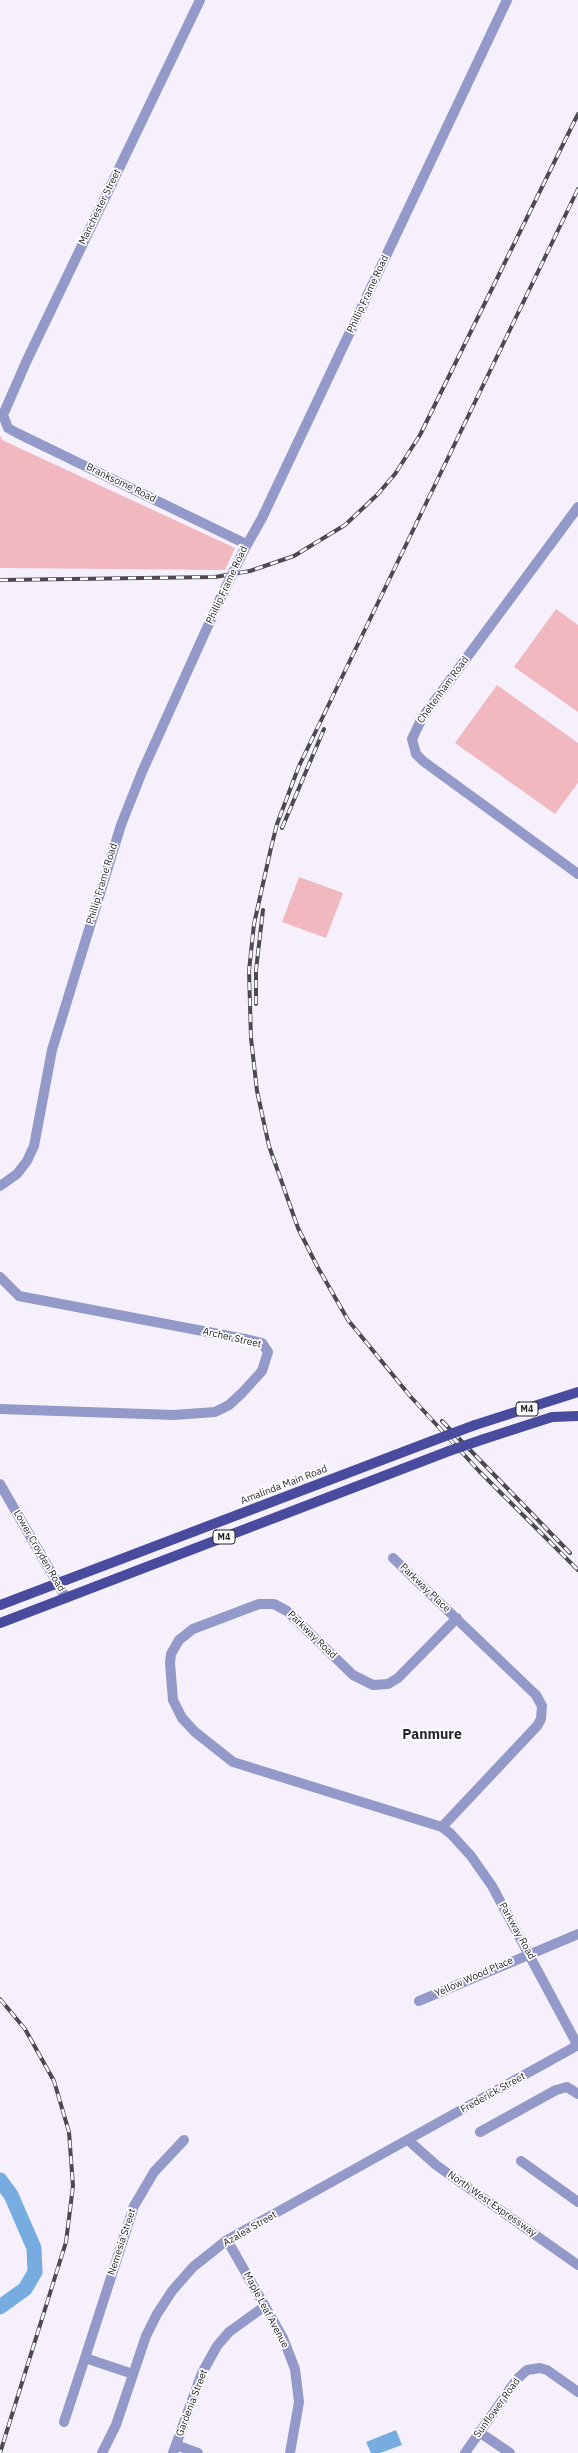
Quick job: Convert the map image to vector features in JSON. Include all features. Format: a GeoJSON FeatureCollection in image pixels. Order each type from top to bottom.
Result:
{"type":"FeatureCollection","features":[{"type":"Feature","properties":{"kind":"main road","name":"Amalinda Main Road"},"geometry":{"type":"LineString","coordinates":[[0,1605],[475,1425],[578,1392]]}},
{"type":"Feature","properties":{"kind":"main road","name":"M4"},"geometry":{"type":"LineString","coordinates":[[0,1623],[484,1439],[552,1417],[578,1416]]}},
{"type":"Feature","properties":{"kind":"street","name":"Manchester Street"},"geometry":{"type":"LineString","coordinates":[[3,415],[27,360],[200,0]]}},
{"type":"Feature","properties":{"kind":"street","name":"Phillip Frame Road"},"geometry":{"type":"LineString","coordinates":[[0,1186],[27,1161],[34,1146],[52,1050],[121,825],[142,772],[220,599],[245,547],[266,510],[507,0]]}},
{"type":"Feature","properties":{"kind":"street","name":"Branksome Road"},"geometry":{"type":"LineString","coordinates":[[3,415],[8,428],[17,433],[245,547]]}},
{"type":"Feature","properties":{"kind":"street","name":"Cheltenham Road"},"geometry":{"type":"LineString","coordinates":[[578,507],[422,718],[412,739],[416,754],[424,761],[578,874]]}},
{"type":"Feature","properties":{"kind":"street","name":"Archer Street"},"geometry":{"type":"LineString","coordinates":[[0,1278],[19,1296],[250,1340],[262,1343],[268,1352],[262,1371],[229,1405],[215,1412],[178,1416],[0,1409]]}},
{"type":"Feature","properties":{"kind":"street","name":"Lower Croyden Road"},"geometry":{"type":"LineString","coordinates":[[0,1484],[66,1598]]}},
{"type":"Feature","properties":{"kind":"street","name":"Parkway Place"},"geometry":{"type":"LineString","coordinates":[[393,1558],[457,1618]]}},
{"type":"Feature","properties":{"kind":"street","name":"Parkway Road"},"geometry":{"type":"LineString","coordinates":[[457,1618],[398,1678],[380,1685],[366,1683],[353,1675],[287,1610],[274,1604],[259,1604],[193,1629],[179,1640],[174,1646],[170,1664],[171,1689],[177,1710],[195,1732],[225,1757],[242,1765],[442,1827],[461,1844],[481,1870],[529,1953],[578,2046]]}},
{"type":"Feature","properties":{"kind":"street"},"geometry":{"type":"LineString","coordinates":[[442,1827],[537,1726],[542,1712],[536,1695],[457,1618]]}},
{"type":"Feature","properties":{"kind":"street","name":"Yellow Wood Place"},"geometry":{"type":"LineString","coordinates":[[419,2000],[529,1953],[578,1934]]}},
{"type":"Feature","properties":{"kind":"street","name":"Frederick Street"},"geometry":{"type":"LineString","coordinates":[[408,2140],[578,2046]]}},
{"type":"Feature","properties":{"kind":"street"},"geometry":{"type":"LineString","coordinates":[[480,2132],[556,2090],[567,2088],[578,2094]]}},
{"type":"Feature","properties":{"kind":"street","name":"Nemesia Street"},"geometry":{"type":"LineString","coordinates":[[64,2422],[134,2206],[154,2172],[184,2140]]}},
{"type":"Feature","properties":{"kind":"street","name":"Azalea Street"},"geometry":{"type":"LineString","coordinates":[[102,2453],[116,2425],[146,2336],[172,2290],[193,2267],[228,2240],[408,2140]]}},
{"type":"Feature","properties":{"kind":"street","name":"North West Expressway"},"geometry":{"type":"LineString","coordinates":[[408,2140],[436,2166],[578,2265]]}},
{"type":"Feature","properties":{"kind":"street"},"geometry":{"type":"LineString","coordinates":[[521,2161],[578,2202]]}},
{"type":"Feature","properties":{"kind":"street","name":"Maple Leaf Avenue"},"geometry":{"type":"LineString","coordinates":[[228,2240],[289,2352],[298,2384],[297,2419],[292,2453]]}},
{"type":"Feature","properties":{"kind":"street","name":"Gardenia Street"},"geometry":{"type":"LineString","coordinates":[[175,2449],[202,2373],[217,2346],[228,2332],[265,2306]]}},
{"type":"Feature","properties":{"kind":"street"},"geometry":{"type":"LineString","coordinates":[[85,2358],[133,2374]]}},
{"type":"Feature","properties":{"kind":"street","name":"Sunflower Road"},"geometry":{"type":"LineString","coordinates":[[465,2453],[517,2379],[527,2370],[546,2370],[578,2392]]}},
{"type":"Feature","properties":{"kind":"street"},"geometry":{"type":"LineString","coordinates":[[479,2432],[510,2453]]}},
{"type":"Feature","properties":{"kind":"street"},"geometry":{"type":"LineString","coordinates":[[175,2449],[198,2453]]}},
{"type":"Feature","properties":{"kind":"shaded area"},"geometry":{"type":"Polygon","coordinates":[[[0,435],[2,440],[235,548],[225,570],[0,568],[0,435]]]}},
{"type":"Feature","properties":{"kind":"shaded area"},"geometry":{"type":"Polygon","coordinates":[[[556,609],[578,625],[578,712],[514,667],[556,609]]]}},
{"type":"Feature","properties":{"kind":"shaded area"},"geometry":{"type":"Polygon","coordinates":[[[497,685],[578,743],[578,783],[555,814],[455,743],[497,685]]]}},
{"type":"Feature","properties":{"kind":"shaded area"},"geometry":{"type":"Polygon","coordinates":[[[299,877],[343,893],[326,938],[282,922],[299,877]]]}},
{"type":"Feature","properties":{"kind":"water"},"geometry":{"type":"Polygon","coordinates":[[[396,2430],[402,2445],[380,2453],[371,2453],[366,2442],[396,2430]]]}},
{"type":"Feature","properties":{"kind":"waterway"},"geometry":{"type":"LineString","coordinates":[[0,2180],[11,2195],[34,2248],[35,2272],[25,2289],[0,2307]]}},
{"type":"Feature","properties":{"kind":"railway"},"geometry":{"type":"LineString","coordinates":[[0,580],[215,577],[250,571],[294,556],[345,525],[377,495],[395,474],[420,435],[578,114]]}},
{"type":"Feature","properties":{"kind":"railway"},"geometry":{"type":"LineString","coordinates":[[578,189],[299,766],[277,824],[271,848],[254,924],[249,971],[251,1038],[257,1091],[269,1146],[298,1228],[317,1266],[348,1320],[410,1396],[479,1471],[578,1570]]}},
{"type":"Feature","properties":{"kind":"railway"},"geometry":{"type":"LineString","coordinates":[[282,828],[324,729]]}},
{"type":"Feature","properties":{"kind":"railway"},"geometry":{"type":"LineString","coordinates":[[256,1004],[256,970],[263,910]]}},
{"type":"Feature","properties":{"kind":"railway"},"geometry":{"type":"LineString","coordinates":[[442,1421],[570,1553]]}},
{"type":"Feature","properties":{"kind":"railway"},"geometry":{"type":"LineString","coordinates":[[0,1999],[25,2029],[54,2081],[69,2132],[73,2186],[66,2242],[0,2453]]}},
{"type":"Feature","properties":{"kind":"district","name":"Panmure"},"geometry":{"type":"Point","coordinates":[432,1735]}}]}
